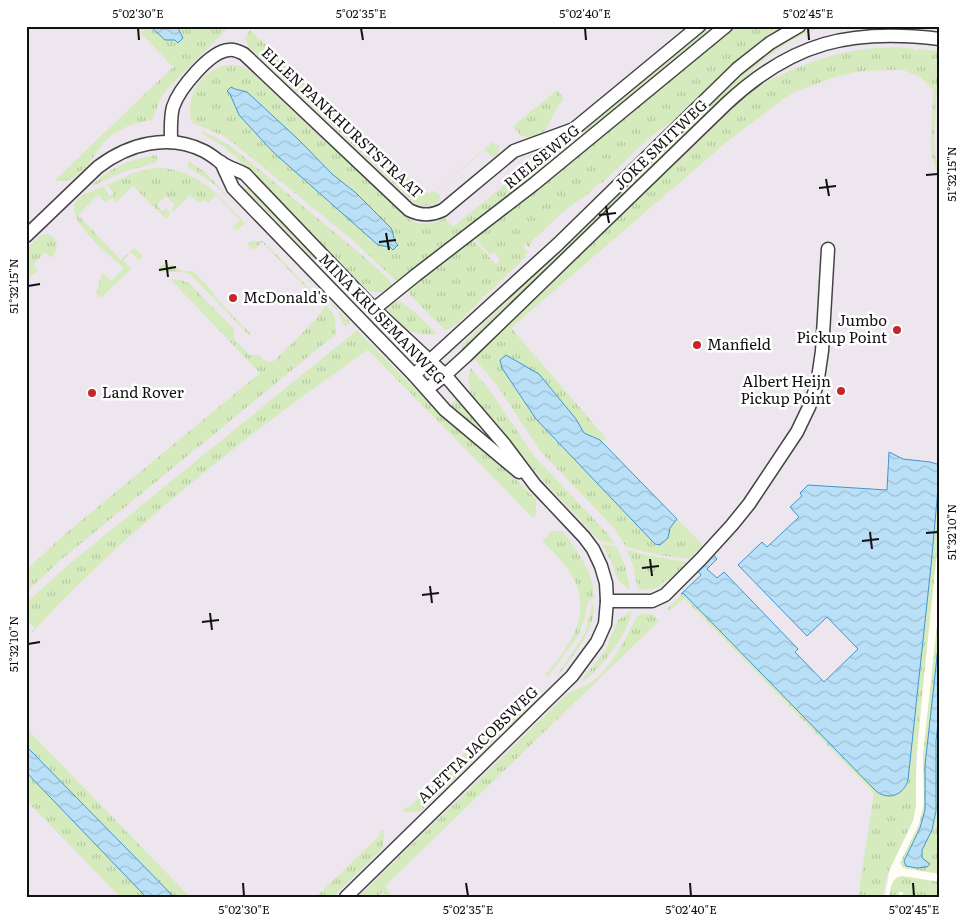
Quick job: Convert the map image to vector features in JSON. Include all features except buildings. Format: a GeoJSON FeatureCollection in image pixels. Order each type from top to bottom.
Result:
{"type":"FeatureCollection","features":[{"type":"Feature","properties":{"kind":"street","name":"ELLEN PANKHURSTSTRAAT"},"geometry":{"type":"LineString","coordinates":[[171,142],[173,107],[180,93],[187,83],[212,58],[220,52],[231,49],[244,54],[409,210],[418,215],[434,214],[443,210],[514,151],[574,129],[699,26]]}},
{"type":"Feature","properties":{"kind":"street","name":"RIELSEWEG"},"geometry":{"type":"LineString","coordinates":[[374,309],[534,184],[726,26]]}},
{"type":"Feature","properties":{"kind":"street","name":"JOKE SMITWEG"},"geometry":{"type":"LineString","coordinates":[[414,375],[558,244],[737,69],[770,43],[799,26]]}},
{"type":"Feature","properties":{"kind":"street","name":"JOKE SMITWEG"},"geometry":{"type":"LineString","coordinates":[[428,389],[445,375],[741,90],[761,74],[800,52],[837,40],[857,36],[890,35],[940,39]]}},
{"type":"Feature","properties":{"kind":"street","name":"MINA KRUSEMANWEG"},"geometry":{"type":"LineString","coordinates":[[26,236],[98,167],[110,158],[135,146],[154,142],[171,142],[203,150],[244,174],[374,309],[445,375],[506,445],[536,485],[593,549],[606,583],[607,601]]}},
{"type":"Feature","properties":{"kind":"street","name":"MINA KRUSEMANWEG"},"geometry":{"type":"LineString","coordinates":[[221,162],[233,188],[428,389],[445,410],[536,485]]}},
{"type":"Feature","properties":{"kind":"street"},"geometry":{"type":"LineString","coordinates":[[607,601],[652,601],[665,595],[732,525],[754,497],[797,432],[817,385],[822,351],[828,249]]}},
{"type":"Feature","properties":{"kind":"street","name":"ALETTA JACOBSWEG"},"geometry":{"type":"LineString","coordinates":[[346,897],[572,676],[597,642],[605,624],[607,601]]}},
{"type":"Feature","properties":{"kind":"shaded area"},"geometry":{"type":"Polygon","coordinates":[[[26,26],[940,26],[940,107],[937,152],[940,166],[940,456],[915,787],[892,855],[885,897],[26,897],[26,26]]]}},
{"type":"Feature","properties":{"kind":"green space"},"geometry":{"type":"Polygon","coordinates":[[[134,26],[150,26],[165,40],[183,38],[177,26],[210,26],[212,28],[213,26],[230,26],[168,88],[160,100],[152,120],[133,124],[114,133],[103,143],[87,166],[72,180],[56,181],[173,67],[134,26]]]}},
{"type":"Feature","properties":{"kind":"green space"},"geometry":{"type":"Polygon","coordinates":[[[710,26],[717,26],[533,178],[398,280],[394,279],[350,238],[236,145],[222,135],[192,123],[190,109],[192,96],[198,84],[207,74],[217,68],[229,65],[242,67],[254,74],[407,218],[426,224],[445,218],[453,227],[522,170],[543,161],[540,150],[581,132],[710,26]],[[235,89],[230,94],[239,115],[273,152],[378,245],[390,247],[398,245],[391,228],[247,92],[235,89]]]}},
{"type":"Feature","properties":{"kind":"green space"},"geometry":{"type":"Polygon","coordinates":[[[735,26],[787,26],[745,54],[687,110],[649,138],[601,184],[599,183],[589,193],[564,211],[531,242],[529,248],[526,244],[523,247],[528,252],[525,255],[526,257],[485,296],[481,297],[482,299],[456,325],[445,330],[410,295],[409,290],[417,281],[473,240],[496,264],[499,258],[494,252],[490,255],[475,238],[540,187],[735,26]]]}},
{"type":"Feature","properties":{"kind":"green space"},"geometry":{"type":"Polygon","coordinates":[[[812,26],[823,26],[790,42],[760,63],[464,350],[460,346],[742,72],[767,51],[812,26]]]}},
{"type":"Feature","properties":{"kind":"green space"},"geometry":{"type":"Polygon","coordinates":[[[250,30],[426,193],[433,192],[493,142],[497,146],[499,145],[498,154],[492,157],[485,150],[435,191],[441,199],[436,204],[425,206],[414,203],[248,46],[245,38],[250,30]]]}},
{"type":"Feature","properties":{"kind":"green space"},"geometry":{"type":"Polygon","coordinates":[[[897,47],[915,49],[915,51],[919,49],[939,51],[938,59],[934,59],[929,77],[935,60],[938,60],[934,145],[940,184],[931,152],[933,89],[920,77],[903,70],[857,72],[835,77],[797,91],[729,140],[511,328],[606,438],[603,441],[584,433],[576,419],[539,374],[659,545],[677,519],[703,545],[689,559],[658,555],[626,547],[614,528],[541,452],[498,387],[474,358],[507,322],[510,324],[510,319],[582,249],[585,251],[585,247],[680,155],[682,157],[683,152],[729,108],[755,89],[795,68],[852,51],[897,47]]]}},
{"type":"Feature","properties":{"kind":"green space"},"geometry":{"type":"Polygon","coordinates":[[[557,90],[564,99],[558,106],[545,131],[530,137],[521,136],[513,126],[557,90]]]}},
{"type":"Feature","properties":{"kind":"green space"},"geometry":{"type":"Polygon","coordinates":[[[202,131],[233,148],[363,256],[391,282],[392,287],[377,292],[362,287],[238,159],[224,147],[201,133],[202,131]]]}},
{"type":"Feature","properties":{"kind":"green space"},"geometry":{"type":"Polygon","coordinates":[[[156,155],[158,159],[155,163],[123,172],[93,186],[100,178],[122,165],[156,155]]]}},
{"type":"Feature","properties":{"kind":"green space"},"geometry":{"type":"Polygon","coordinates":[[[190,162],[205,172],[244,214],[215,185],[188,167],[187,163],[190,162]]]}},
{"type":"Feature","properties":{"kind":"green space"},"geometry":{"type":"Polygon","coordinates":[[[154,168],[183,172],[195,178],[216,193],[245,223],[237,230],[232,228],[240,220],[216,195],[208,203],[204,200],[199,203],[190,195],[173,212],[171,210],[175,205],[166,196],[157,205],[162,211],[166,208],[171,214],[166,219],[133,186],[116,202],[112,198],[106,203],[98,195],[78,215],[121,260],[134,248],[143,256],[139,261],[131,252],[123,260],[131,269],[101,298],[96,293],[102,274],[111,281],[124,268],[100,247],[82,227],[76,218],[74,209],[76,201],[85,194],[104,186],[109,197],[114,194],[107,185],[133,173],[154,168]]]}},
{"type":"Feature","properties":{"kind":"green space"},"geometry":{"type":"Polygon","coordinates":[[[248,185],[346,286],[343,289],[245,189],[248,185]]]}},
{"type":"Feature","properties":{"kind":"green space"},"geometry":{"type":"Polygon","coordinates":[[[46,234],[56,241],[56,251],[51,258],[45,252],[33,265],[38,270],[26,281],[26,249],[40,236],[46,234]]]}},
{"type":"Feature","properties":{"kind":"green space"},"geometry":{"type":"Polygon","coordinates":[[[251,241],[263,241],[332,312],[335,318],[336,334],[63,558],[26,592],[26,570],[65,534],[260,373],[170,279],[181,280],[190,284],[234,329],[234,339],[250,355],[259,355],[266,362],[274,361],[325,308],[262,242],[253,250],[247,244],[251,241]]]}},
{"type":"Feature","properties":{"kind":"green space"},"geometry":{"type":"Polygon","coordinates":[[[279,249],[350,322],[350,324],[346,326],[342,324],[338,311],[279,249]]]}},
{"type":"Feature","properties":{"kind":"green space"},"geometry":{"type":"Polygon","coordinates":[[[169,264],[183,271],[193,271],[251,334],[250,336],[190,274],[160,272],[160,265],[169,264]]]}},
{"type":"Feature","properties":{"kind":"green space"},"geometry":{"type":"Polygon","coordinates":[[[400,301],[415,312],[437,334],[429,335],[414,332],[394,321],[385,309],[394,302],[400,301]]]}},
{"type":"Feature","properties":{"kind":"green space"},"geometry":{"type":"Polygon","coordinates":[[[357,330],[435,409],[490,455],[536,499],[536,515],[533,518],[368,350],[322,382],[189,485],[105,559],[26,639],[35,628],[26,620],[26,603],[68,565],[357,330]]]}},
{"type":"Feature","properties":{"kind":"green space"},"geometry":{"type":"Polygon","coordinates":[[[471,368],[491,392],[534,456],[608,534],[615,544],[600,541],[546,484],[482,411],[470,391],[468,378],[471,368]]]}},
{"type":"Feature","properties":{"kind":"green space"},"geometry":{"type":"Polygon","coordinates":[[[456,400],[480,424],[475,429],[448,407],[456,400]]]}},
{"type":"Feature","properties":{"kind":"green space"},"geometry":{"type":"Polygon","coordinates":[[[940,467],[940,523],[916,754],[916,806],[913,821],[888,873],[882,897],[858,897],[874,793],[684,598],[669,611],[667,609],[683,593],[879,793],[883,795],[907,784],[940,467]]]}},
{"type":"Feature","properties":{"kind":"green space"},"geometry":{"type":"Polygon","coordinates":[[[552,531],[563,531],[579,554],[591,579],[594,598],[588,602],[585,618],[578,636],[548,676],[545,675],[572,638],[578,624],[580,611],[580,597],[575,582],[563,563],[542,541],[552,531]]]}},
{"type":"Feature","properties":{"kind":"green space"},"geometry":{"type":"Polygon","coordinates":[[[602,544],[617,547],[625,565],[629,590],[618,580],[602,544]]]}},
{"type":"Feature","properties":{"kind":"green space"},"geometry":{"type":"Polygon","coordinates":[[[627,550],[687,562],[669,580],[667,579],[656,589],[638,590],[633,566],[627,550]]]}},
{"type":"Feature","properties":{"kind":"green space"},"geometry":{"type":"Polygon","coordinates":[[[940,598],[940,630],[925,765],[925,810],[920,828],[904,860],[911,867],[924,868],[921,853],[934,824],[936,811],[936,741],[940,704],[940,874],[903,868],[900,863],[919,824],[924,804],[923,754],[940,598]]]}},
{"type":"Feature","properties":{"kind":"green space"},"geometry":{"type":"Polygon","coordinates":[[[594,604],[591,624],[587,634],[556,677],[585,633],[592,605],[594,604]]]}},
{"type":"Feature","properties":{"kind":"green space"},"geometry":{"type":"Polygon","coordinates":[[[631,611],[626,628],[612,651],[595,671],[580,682],[605,651],[618,620],[631,611]]]}},
{"type":"Feature","properties":{"kind":"green space"},"geometry":{"type":"Polygon","coordinates":[[[652,614],[659,621],[385,886],[391,894],[387,896],[383,892],[377,897],[358,897],[568,693],[587,685],[604,671],[623,643],[637,616],[652,614]]]}},
{"type":"Feature","properties":{"kind":"green space"},"geometry":{"type":"Polygon","coordinates":[[[528,691],[528,708],[420,812],[402,811],[406,807],[408,808],[528,691]]]}},
{"type":"Feature","properties":{"kind":"green space"},"geometry":{"type":"Polygon","coordinates":[[[26,728],[190,897],[174,897],[26,746],[26,728]]]}},
{"type":"Feature","properties":{"kind":"green space"},"geometry":{"type":"Polygon","coordinates":[[[26,772],[146,897],[120,897],[26,800],[26,772]]]}},
{"type":"Feature","properties":{"kind":"green space"},"geometry":{"type":"Polygon","coordinates":[[[383,829],[383,848],[333,897],[316,897],[381,834],[379,832],[383,829]]]}},
{"type":"Feature","properties":{"kind":"green space"},"geometry":{"type":"Polygon","coordinates":[[[902,876],[940,882],[940,897],[903,897],[903,892],[899,892],[898,897],[889,897],[894,881],[902,876]]]}},
{"type":"Feature","properties":{"kind":"water"},"geometry":{"type":"Polygon","coordinates":[[[150,26],[177,26],[183,38],[178,43],[175,40],[165,40],[150,26]]]}},
{"type":"Feature","properties":{"kind":"water"},"geometry":{"type":"Polygon","coordinates":[[[231,87],[247,92],[300,141],[332,174],[356,193],[391,228],[395,242],[398,245],[393,250],[390,247],[378,245],[273,152],[239,115],[227,91],[231,87]]]}},
{"type":"Feature","properties":{"kind":"water"},"geometry":{"type":"Polygon","coordinates":[[[506,355],[539,374],[576,419],[584,433],[600,440],[677,519],[670,528],[668,538],[660,545],[655,544],[536,419],[502,368],[500,360],[506,355]]]}},
{"type":"Feature","properties":{"kind":"water"},"geometry":{"type":"Polygon","coordinates":[[[889,452],[903,459],[940,465],[908,780],[899,793],[886,796],[876,791],[683,593],[681,594],[701,575],[698,571],[714,555],[717,559],[707,569],[717,578],[724,572],[798,649],[795,652],[824,682],[858,649],[827,617],[807,636],[738,565],[762,542],[767,547],[799,517],[790,507],[802,496],[800,493],[808,485],[887,490],[889,452]]]}},
{"type":"Feature","properties":{"kind":"water"},"geometry":{"type":"Polygon","coordinates":[[[940,630],[940,704],[936,741],[936,811],[932,830],[922,850],[922,858],[930,864],[927,867],[917,868],[906,866],[904,861],[920,828],[925,810],[925,765],[940,630]]]}},
{"type":"Feature","properties":{"kind":"water"},"geometry":{"type":"Polygon","coordinates":[[[26,746],[174,897],[146,897],[26,772],[26,746]]]}},
{"type":"Feature","properties":{"kind":"place","name":"McDonald's"},"geometry":{"type":"Point","coordinates":[233,298]}},
{"type":"Feature","properties":{"kind":"place","name":"Jumbo Pickup Point"},"geometry":{"type":"Point","coordinates":[897,330]}},
{"type":"Feature","properties":{"kind":"place","name":"Manfield"},"geometry":{"type":"Point","coordinates":[697,345]}},
{"type":"Feature","properties":{"kind":"place","name":"Albert Heijn Pickup Point"},"geometry":{"type":"Point","coordinates":[841,391]}},
{"type":"Feature","properties":{"kind":"place","name":"Land Rover"},"geometry":{"type":"Point","coordinates":[92,393]}}]}
